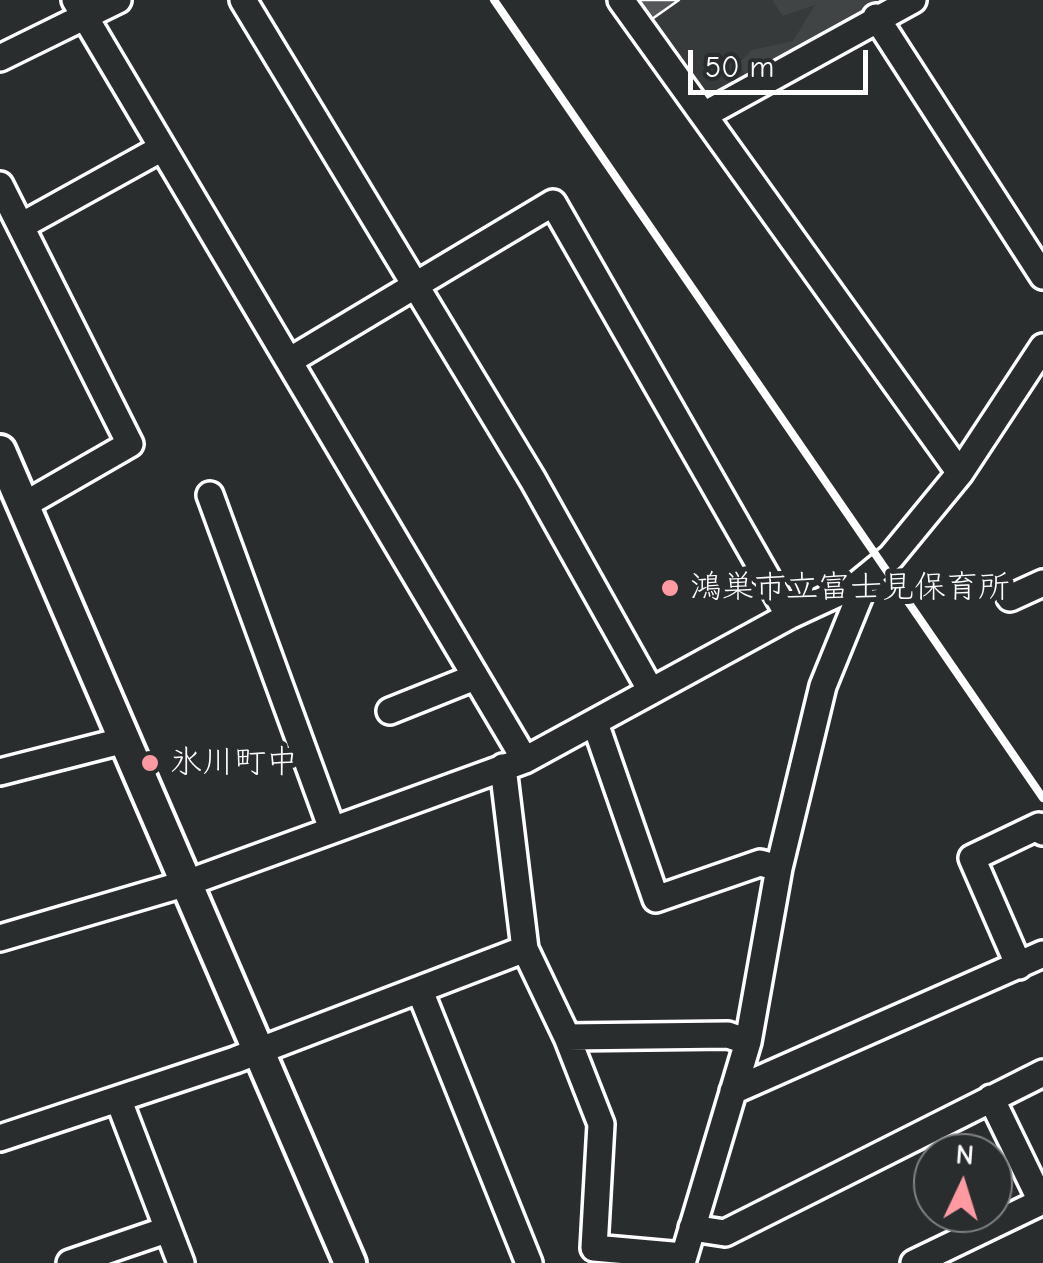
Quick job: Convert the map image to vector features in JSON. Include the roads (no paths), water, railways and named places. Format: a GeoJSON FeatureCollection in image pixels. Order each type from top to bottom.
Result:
{"type":"FeatureCollection","features":[{"type":"Feature","properties":{"kind":"street"},"geometry":{"type":"LineString","coordinates":[[0,58],[80,9],[118,0]]}},
{"type":"Feature","properties":{"kind":"street"},"geometry":{"type":"LineString","coordinates":[[244,0],[418,285],[651,691]]}},
{"type":"Feature","properties":{"kind":"street"},"geometry":{"type":"LineString","coordinates":[[621,0],[960,473]]}},
{"type":"Feature","properties":{"kind":"street"},"geometry":{"type":"LineString","coordinates":[[704,115],[876,16],[912,0]]}},
{"type":"Feature","properties":{"kind":"street"},"geometry":{"type":"LineString","coordinates":[[80,9],[476,676],[514,764],[525,950],[567,1036],[600,1124],[594,1248],[683,1260],[748,1042],[779,868],[824,686],[860,595],[858,584]]}},
{"type":"Feature","properties":{"kind":"street"},"geometry":{"type":"LineString","coordinates":[[876,16],[1043,276]]}},
{"type":"Feature","properties":{"kind":"street"},"geometry":{"type":"LineString","coordinates":[[21,226],[162,148]]}},
{"type":"Feature","properties":{"kind":"street"},"geometry":{"type":"LineString","coordinates":[[0,185],[130,444],[24,505]]}},
{"type":"Feature","properties":{"kind":"street"},"geometry":{"type":"LineString","coordinates":[[290,361],[553,203],[789,616]]}},
{"type":"Feature","properties":{"kind":"street"},"geometry":{"type":"LineString","coordinates":[[0,938],[186,883],[514,764],[789,616],[858,584],[891,557],[960,473],[1043,347]]}},
{"type":"Feature","properties":{"kind":"street"},"geometry":{"type":"LineString","coordinates":[[0,451],[350,1263]]}},
{"type":"Feature","properties":{"kind":"street"},"geometry":{"type":"LineString","coordinates":[[210,494],[332,829]]}},
{"type":"Feature","properties":{"kind":"street"},"geometry":{"type":"LineString","coordinates":[[1010,598],[1043,583]]}},
{"type":"Feature","properties":{"kind":"street"},"geometry":{"type":"LineString","coordinates":[[390,710],[476,676]]}},
{"type":"Feature","properties":{"kind":"street"},"geometry":{"type":"LineString","coordinates":[[595,722],[656,899],[760,864],[779,868]]}},
{"type":"Feature","properties":{"kind":"street"},"geometry":{"type":"LineString","coordinates":[[2,767],[125,740]]}},
{"type":"Feature","properties":{"kind":"street"},"geometry":{"type":"LineString","coordinates":[[1019,966],[972,858],[1039,826],[1043,832]]}},
{"type":"Feature","properties":{"kind":"street"},"geometry":{"type":"LineString","coordinates":[[0,1138],[259,1052],[525,950]]}},
{"type":"Feature","properties":{"kind":"street"},"geometry":{"type":"LineString","coordinates":[[733,1092],[1043,954]]}},
{"type":"Feature","properties":{"kind":"street"},"geometry":{"type":"LineString","coordinates":[[420,991],[529,1263]]}},
{"type":"Feature","properties":{"kind":"street"},"geometry":{"type":"LineString","coordinates":[[567,1036],[728,1036],[748,1042]]}},
{"type":"Feature","properties":{"kind":"street"},"geometry":{"type":"LineString","coordinates":[[692,1228],[725,1232],[1043,1073]]}},
{"type":"Feature","properties":{"kind":"street"},"geometry":{"type":"LineString","coordinates":[[914,1263],[1042,1201],[991,1098]]}},
{"type":"Feature","properties":{"kind":"street"},"geometry":{"type":"LineString","coordinates":[[118,1101],[181,1263]]}},
{"type":"Feature","properties":{"kind":"street"},"geometry":{"type":"LineString","coordinates":[[70,1263],[166,1230]]}},
{"type":"Feature","properties":{"kind":"railway"},"geometry":{"type":"LineString","coordinates":[[494,0],[1043,798]]}},
{"type":"Feature","properties":{"kind":"place","name":"鴻巣市立富士見保育所"},"geometry":{"type":"Point","coordinates":[670,588]}},
{"type":"Feature","properties":{"kind":"place","name":"氷川町中"},"geometry":{"type":"Point","coordinates":[150,763]}}]}
